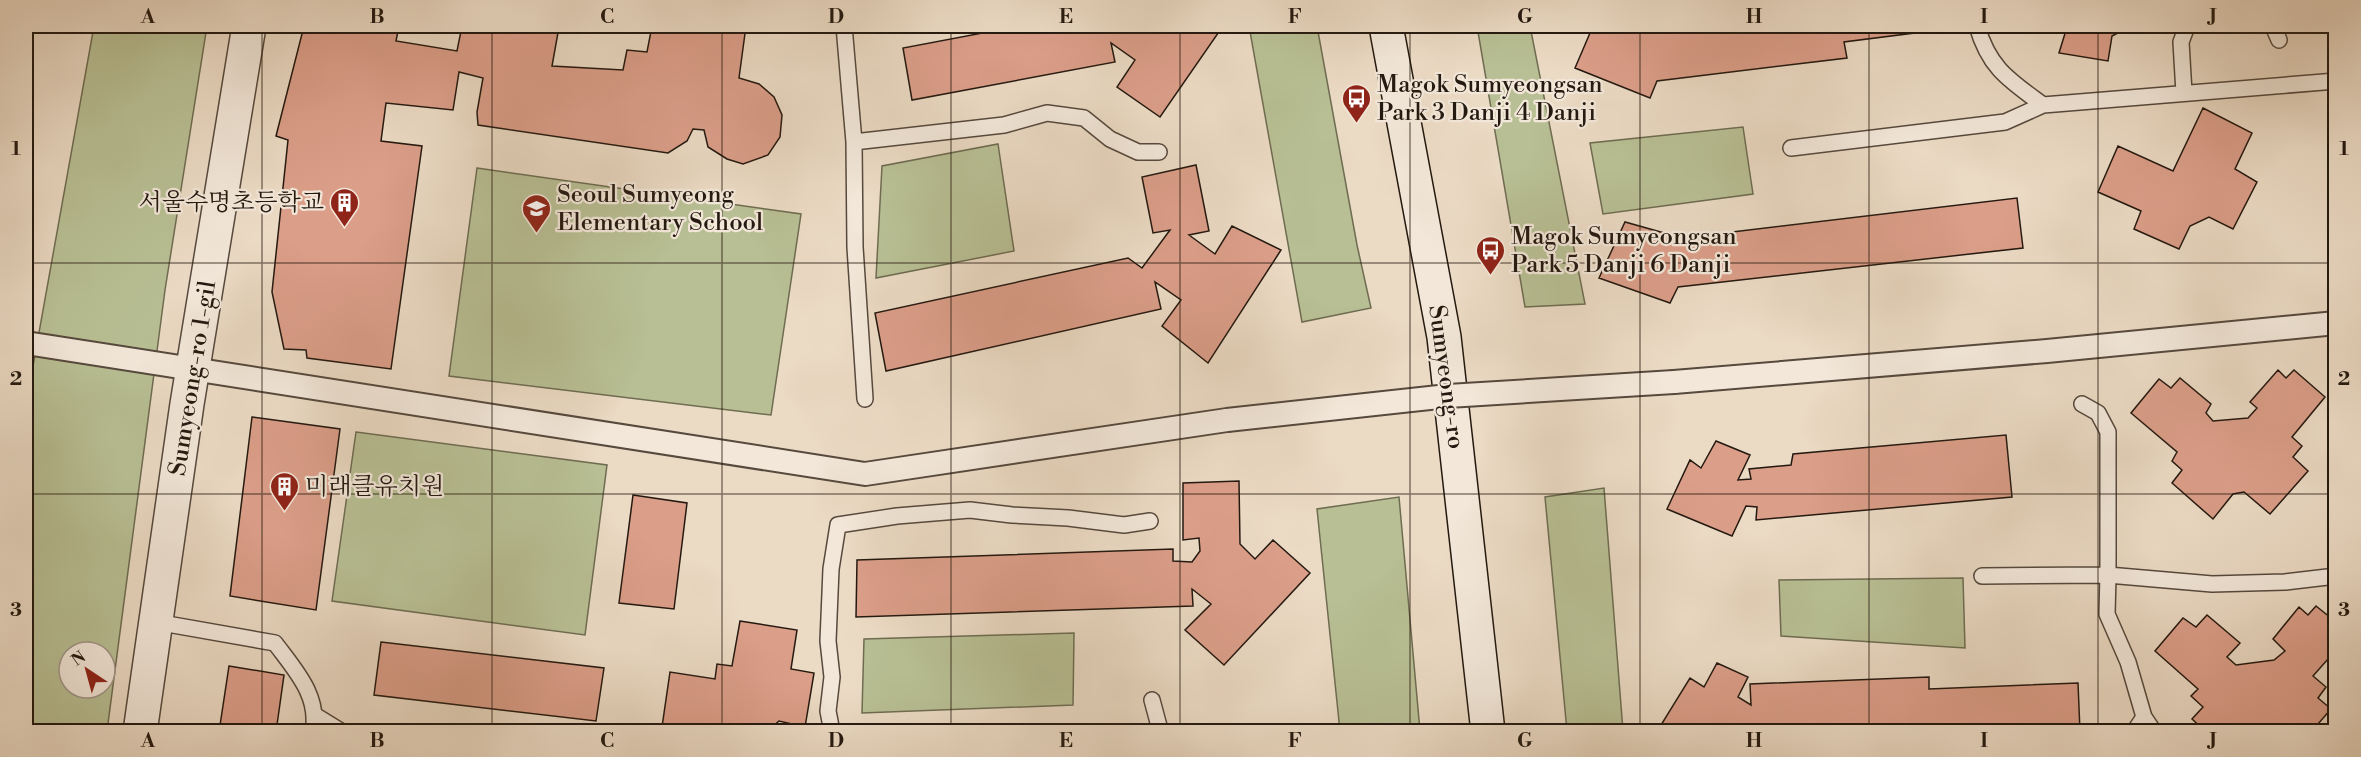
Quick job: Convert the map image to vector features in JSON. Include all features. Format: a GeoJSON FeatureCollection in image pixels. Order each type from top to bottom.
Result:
{"type":"FeatureCollection","features":[{"type":"Feature","properties":{"kind":"street","name":"Sumyeong-ro 1-gil"},"geometry":{"type":"LineString","coordinates":[[140,732],[192,369],[249,26]]}},
{"type":"Feature","properties":{"kind":"street","name":"Sumyeong-ro"},"geometry":{"type":"LineString","coordinates":[[1386,26],[1444,337],[1488,732]]}},
{"type":"Feature","properties":{"kind":"street"},"geometry":{"type":"LineString","coordinates":[[26,343],[865,474],[1227,420],[1448,396],[1674,382],[2024,353],[2336,323]]}},
{"type":"Feature","properties":{"kind":"lane"},"geometry":{"type":"LineString","coordinates":[[844,26],[854,142],[855,247],[865,399]]}},
{"type":"Feature","properties":{"kind":"lane"},"geometry":{"type":"LineString","coordinates":[[1977,26],[1983,48],[2002,75],[2043,105]]}},
{"type":"Feature","properties":{"kind":"lane"},"geometry":{"type":"LineString","coordinates":[[2184,93],[2181,42],[2187,26]]}},
{"type":"Feature","properties":{"kind":"lane"},"geometry":{"type":"LineString","coordinates":[[1791,148],[2005,122],[2043,105],[2336,81]]}},
{"type":"Feature","properties":{"kind":"lane"},"geometry":{"type":"LineString","coordinates":[[854,142],[1004,125],[1047,113],[1084,118],[1110,139],[1138,152],[1159,152]]}},
{"type":"Feature","properties":{"kind":"lane"},"geometry":{"type":"LineString","coordinates":[[2082,404],[2098,413],[2108,432],[2107,614],[2128,662],[2144,717],[2154,732]]}},
{"type":"Feature","properties":{"kind":"lane"},"geometry":{"type":"LineString","coordinates":[[832,732],[828,711],[832,677],[828,641],[831,569],[838,525],[897,516],[970,510],[1124,525],[1150,521]]}},
{"type":"Feature","properties":{"kind":"lane"},"geometry":{"type":"LineString","coordinates":[[1982,576],[2108,575],[2212,585],[2285,582],[2336,576]]}},
{"type":"Feature","properties":{"kind":"lane"},"geometry":{"type":"LineString","coordinates":[[156,622],[275,643],[310,694],[315,724],[342,732]]}},
{"type":"Feature","properties":{"kind":"lane"},"geometry":{"type":"LineString","coordinates":[[1152,700],[1159,732]]}},
{"type":"Feature","properties":{"kind":"lane"},"geometry":{"type":"LineString","coordinates":[[2134,732],[2144,717]]}},
{"type":"Feature","properties":{"kind":"green space"},"geometry":{"type":"Polygon","coordinates":[[[94,26],[207,26],[165,290],[117,655],[117,640],[57,640],[57,700],[111,700],[107,731],[26,731],[26,405],[94,26]]]}},
{"type":"Feature","properties":{"kind":"green space"},"geometry":{"type":"Polygon","coordinates":[[[1249,26],[1317,26],[1357,245],[1371,308],[1302,322],[1249,26]]]}},
{"type":"Feature","properties":{"kind":"green space"},"geometry":{"type":"Polygon","coordinates":[[[1477,26],[1530,26],[1585,304],[1525,307],[1477,26]]]}},
{"type":"Feature","properties":{"kind":"green space"},"geometry":{"type":"Polygon","coordinates":[[[1743,127],[1753,194],[1603,214],[1590,143],[1743,127]]]}},
{"type":"Feature","properties":{"kind":"green space"},"geometry":{"type":"Polygon","coordinates":[[[998,144],[1014,251],[876,278],[882,166],[998,144]]]}},
{"type":"Feature","properties":{"kind":"green space"},"geometry":{"type":"Polygon","coordinates":[[[477,168],[801,214],[771,415],[449,376],[477,168]]]}},
{"type":"Feature","properties":{"kind":"green space"},"geometry":{"type":"Polygon","coordinates":[[[356,432],[607,465],[585,635],[332,601],[356,432]]]}},
{"type":"Feature","properties":{"kind":"green space"},"geometry":{"type":"Polygon","coordinates":[[[1604,488],[1623,731],[1567,731],[1545,497],[1604,488]]]}},
{"type":"Feature","properties":{"kind":"green space"},"geometry":{"type":"Polygon","coordinates":[[[1399,497],[1420,731],[1340,731],[1317,509],[1399,497]]]}},
{"type":"Feature","properties":{"kind":"green space"},"geometry":{"type":"Polygon","coordinates":[[[1963,578],[1965,648],[1781,636],[1779,580],[1963,578]]]}},
{"type":"Feature","properties":{"kind":"green space"},"geometry":{"type":"Polygon","coordinates":[[[1074,633],[1073,705],[862,713],[864,639],[1074,633]]]}},
{"type":"Feature","properties":{"kind":"building","name":"서울수명초등학교"},"geometry":{"type":"Polygon","coordinates":[[[304,26],[399,26],[396,41],[457,51],[462,26],[569,26],[569,29],[559,27],[552,66],[623,70],[627,50],[647,52],[652,26],[746,26],[739,78],[759,84],[774,97],[782,115],[780,137],[768,155],[743,164],[727,159],[708,147],[704,130],[693,129],[687,141],[668,153],[478,125],[477,112],[483,78],[459,72],[453,110],[386,103],[381,141],[422,146],[391,369],[307,358],[306,350],[284,349],[272,292],[288,140],[276,136],[304,26]]]}},
{"type":"Feature","properties":{"kind":"building"},"geometry":{"type":"Polygon","coordinates":[[[1019,26],[1223,26],[1160,117],[1117,87],[1135,60],[1111,43],[1115,62],[912,100],[903,48],[1019,26]]]}},
{"type":"Feature","properties":{"kind":"building"},"geometry":{"type":"Polygon","coordinates":[[[1593,26],[1636,26],[1656,32],[1708,26],[1954,26],[1954,28],[1844,42],[1847,58],[1657,81],[1650,98],[1575,68],[1593,26]]]}},
{"type":"Feature","properties":{"kind":"building"},"geometry":{"type":"Polygon","coordinates":[[[2058,26],[2131,26],[2112,36],[2108,61],[2059,53],[2067,27],[2058,26]]]}},
{"type":"Feature","properties":{"kind":"building"},"geometry":{"type":"Polygon","coordinates":[[[2203,108],[2252,133],[2235,169],[2257,182],[2233,229],[2209,217],[2190,226],[2179,249],[2134,229],[2141,211],[2098,192],[2118,146],[2173,171],[2203,108]]]}},
{"type":"Feature","properties":{"kind":"building"},"geometry":{"type":"Polygon","coordinates":[[[1196,165],[1209,231],[1189,235],[1215,254],[1232,226],[1281,250],[1208,363],[1162,326],[1181,300],[1155,282],[1161,309],[886,371],[875,313],[1128,258],[1142,268],[1170,230],[1153,233],[1142,177],[1196,165]]]}},
{"type":"Feature","properties":{"kind":"building"},"geometry":{"type":"Polygon","coordinates":[[[2017,198],[2023,248],[1678,287],[1670,303],[1599,278],[1625,222],[1682,238],[2017,198]]]}},
{"type":"Feature","properties":{"kind":"building"},"geometry":{"type":"Polygon","coordinates":[[[2278,370],[2286,378],[2294,370],[2325,397],[2292,437],[2302,446],[2293,457],[2308,471],[2270,514],[2244,492],[2233,494],[2213,519],[2172,483],[2182,470],[2172,461],[2177,452],[2131,413],[2159,379],[2171,388],[2180,378],[2211,404],[2206,413],[2213,421],[2248,418],[2257,408],[2250,402],[2278,370]]]}},
{"type":"Feature","properties":{"kind":"building","name":"미래클유치원"},"geometry":{"type":"Polygon","coordinates":[[[252,417],[340,429],[316,610],[230,596],[252,417]]]}},
{"type":"Feature","properties":{"kind":"building"},"geometry":{"type":"Polygon","coordinates":[[[2006,435],[2012,497],[1756,520],[1757,507],[1746,506],[1732,536],[1667,509],[1690,460],[1701,468],[1716,441],[1750,455],[1738,480],[1751,479],[1749,469],[1791,465],[1793,454],[2006,435]]]}},
{"type":"Feature","properties":{"kind":"building"},"geometry":{"type":"Polygon","coordinates":[[[1239,481],[1240,544],[1255,559],[1273,540],[1310,573],[1224,665],[1185,630],[1211,604],[1192,589],[1193,606],[856,617],[857,560],[1173,549],[1173,561],[1192,562],[1200,551],[1199,538],[1183,540],[1183,483],[1239,481]]]}},
{"type":"Feature","properties":{"kind":"building"},"geometry":{"type":"Polygon","coordinates":[[[633,495],[687,503],[674,609],[619,603],[633,495]]]}},
{"type":"Feature","properties":{"kind":"building"},"geometry":{"type":"Polygon","coordinates":[[[2316,606],[2336,622],[2336,650],[2313,676],[2326,687],[2318,698],[2331,709],[2311,732],[2206,732],[2192,719],[2203,707],[2191,696],[2198,689],[2155,651],[2183,618],[2196,627],[2207,615],[2240,643],[2227,657],[2236,665],[2274,660],[2285,651],[2273,639],[2299,607],[2308,615],[2316,606]]]}},
{"type":"Feature","properties":{"kind":"building"},"geometry":{"type":"Polygon","coordinates":[[[740,621],[797,630],[791,669],[814,673],[805,727],[779,721],[766,732],[690,732],[662,727],[670,672],[715,679],[717,664],[732,666],[740,621]]]}},
{"type":"Feature","properties":{"kind":"building"},"geometry":{"type":"Polygon","coordinates":[[[381,642],[604,668],[596,721],[374,695],[381,642]]]}},
{"type":"Feature","properties":{"kind":"building"},"geometry":{"type":"Polygon","coordinates":[[[1717,663],[1748,677],[1738,697],[1751,705],[1750,684],[1929,677],[1929,689],[2078,683],[2080,732],[1751,732],[1751,730],[1750,732],[1673,732],[1661,725],[1690,678],[1704,687],[1717,663]]]}},
{"type":"Feature","properties":{"kind":"building"},"geometry":{"type":"Polygon","coordinates":[[[229,666],[284,675],[276,732],[219,732],[229,666]]]}},
{"type":"Feature","properties":{"kind":"place","name":"Magok Sumyeongsan Park 3 Danji 4 Danji"},"geometry":{"type":"Point","coordinates":[1356,124]}},
{"type":"Feature","properties":{"kind":"place","name":"서울수명초등학교"},"geometry":{"type":"Point","coordinates":[345,228]}},
{"type":"Feature","properties":{"kind":"place","name":"Seoul Sumyeong Elementary School"},"geometry":{"type":"Point","coordinates":[536,234]}},
{"type":"Feature","properties":{"kind":"place","name":"Magok Sumyeongsan Park 5 Danji 6 Danji"},"geometry":{"type":"Point","coordinates":[1490,276]}},
{"type":"Feature","properties":{"kind":"place","name":"미래클유치원"},"geometry":{"type":"Point","coordinates":[284,512]}}]}
